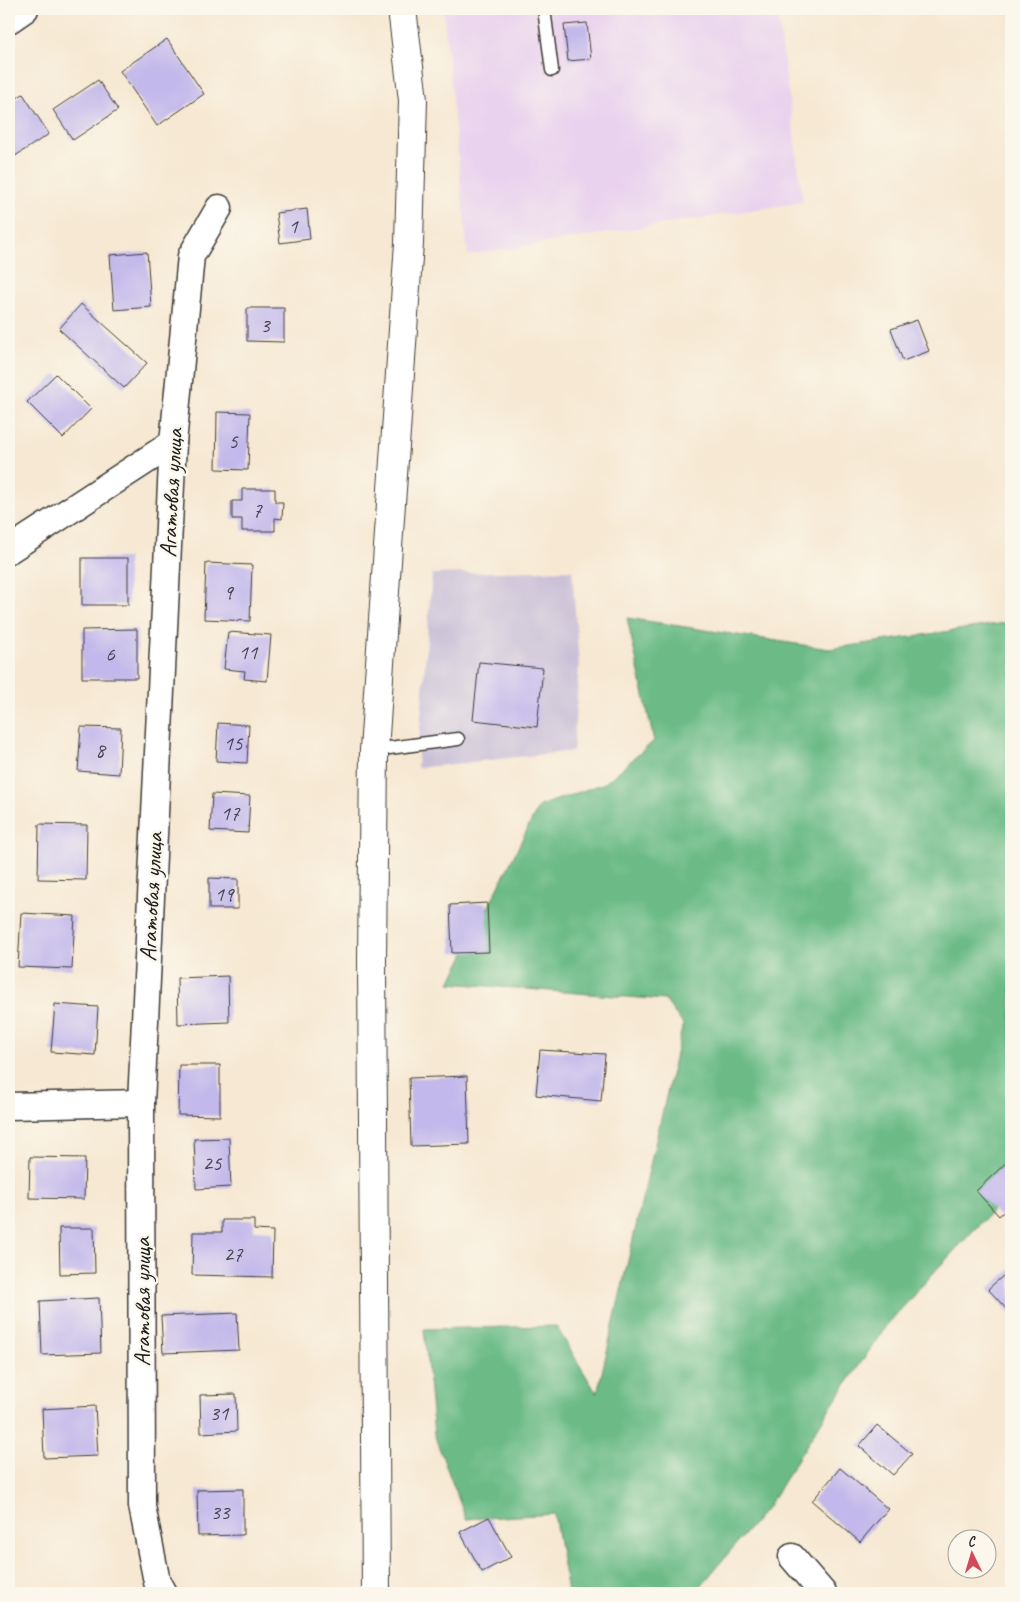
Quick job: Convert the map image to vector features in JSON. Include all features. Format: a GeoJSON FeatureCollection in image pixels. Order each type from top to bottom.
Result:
{"type":"FeatureCollection","features":[{"type":"Feature","properties":{"kind":"street"},"geometry":{"type":"LineString","coordinates":[[9,20],[25,9]]}},
{"type":"Feature","properties":{"kind":"street"},"geometry":{"type":"LineString","coordinates":[[376,1593],[372,962],[374,750],[409,243],[412,100],[402,9]]}},
{"type":"Feature","properties":{"kind":"street","name":"Агатовая улица"},"geometry":{"type":"LineString","coordinates":[[163,1593],[157,1582],[142,1506],[141,1103],[173,443],[190,256],[219,208]]}},
{"type":"Feature","properties":{"kind":"street"},"geometry":{"type":"LineString","coordinates":[[9,550],[173,443]]}},
{"type":"Feature","properties":{"kind":"street"},"geometry":{"type":"LineString","coordinates":[[9,1106],[141,1103]]}},
{"type":"Feature","properties":{"kind":"street"},"geometry":{"type":"LineString","coordinates":[[792,1557],[823,1593]]}},
{"type":"Feature","properties":{"kind":"lane"},"geometry":{"type":"LineString","coordinates":[[544,9],[552,70]]}},
{"type":"Feature","properties":{"kind":"lane"},"geometry":{"type":"LineString","coordinates":[[374,750],[458,739]]}},
{"type":"Feature","properties":{"kind":"shaded area"},"geometry":{"type":"Polygon","coordinates":[[[443,9],[777,9],[803,202],[468,255],[443,9]]]}},
{"type":"Feature","properties":{"kind":"shaded area"},"geometry":{"type":"Polygon","coordinates":[[[572,570],[579,665],[573,751],[417,768],[432,574],[572,570]]]}},
{"type":"Feature","properties":{"kind":"green space"},"geometry":{"type":"Polygon","coordinates":[[[627,618],[829,649],[1011,622],[1011,1191],[886,1326],[828,1411],[768,1506],[695,1593],[568,1593],[554,1514],[466,1519],[434,1434],[424,1329],[556,1326],[597,1394],[683,1024],[665,1000],[450,983],[539,806],[605,783],[654,741],[627,618]]]}},
{"type":"Feature","properties":{"kind":"building"},"geometry":{"type":"Polygon","coordinates":[[[587,23],[591,59],[568,61],[564,25],[587,23]]]}},
{"type":"Feature","properties":{"kind":"building"},"geometry":{"type":"Polygon","coordinates":[[[167,39],[204,94],[157,126],[120,71],[167,39]]]}},
{"type":"Feature","properties":{"kind":"building"},"geometry":{"type":"Polygon","coordinates":[[[98,80],[118,110],[73,140],[53,110],[98,80]]]}},
{"type":"Feature","properties":{"kind":"building"},"geometry":{"type":"Polygon","coordinates":[[[23,94],[49,134],[9,160],[9,103],[23,94]]]}},
{"type":"Feature","properties":{"kind":"building"},"geometry":{"type":"Polygon","coordinates":[[[307,209],[310,239],[280,243],[276,213],[307,209]]]}},
{"type":"Feature","properties":{"kind":"building"},"geometry":{"type":"Polygon","coordinates":[[[147,252],[151,307],[114,310],[110,255],[147,252]]]}},
{"type":"Feature","properties":{"kind":"building"},"geometry":{"type":"Polygon","coordinates":[[[81,304],[147,363],[124,388],[59,329],[81,304]]]}},
{"type":"Feature","properties":{"kind":"building"},"geometry":{"type":"Polygon","coordinates":[[[247,308],[284,308],[284,342],[247,341],[247,308]]]}},
{"type":"Feature","properties":{"kind":"building"},"geometry":{"type":"Polygon","coordinates":[[[917,320],[929,351],[903,361],[891,329],[917,320]]]}},
{"type":"Feature","properties":{"kind":"building"},"geometry":{"type":"Polygon","coordinates":[[[56,374],[91,409],[63,438],[27,402],[56,374]]]}},
{"type":"Feature","properties":{"kind":"building"},"geometry":{"type":"Polygon","coordinates":[[[217,412],[250,413],[248,470],[216,469],[217,412]]]}},
{"type":"Feature","properties":{"kind":"building"},"geometry":{"type":"Polygon","coordinates":[[[242,489],[275,489],[275,502],[283,502],[282,519],[275,518],[275,531],[242,531],[242,519],[232,519],[232,501],[242,501],[242,489]]]}},
{"type":"Feature","properties":{"kind":"building"},"geometry":{"type":"Polygon","coordinates":[[[82,558],[128,558],[128,605],[82,605],[82,558]]]}},
{"type":"Feature","properties":{"kind":"building"},"geometry":{"type":"Polygon","coordinates":[[[206,563],[252,565],[250,621],[204,619],[206,563]]]}},
{"type":"Feature","properties":{"kind":"building"},"geometry":{"type":"Polygon","coordinates":[[[137,629],[137,678],[82,678],[82,630],[137,629]]]}},
{"type":"Feature","properties":{"kind":"building"},"geometry":{"type":"Polygon","coordinates":[[[228,632],[271,635],[267,681],[244,679],[245,671],[224,669],[228,632]]]}},
{"type":"Feature","properties":{"kind":"building"},"geometry":{"type":"Polygon","coordinates":[[[479,662],[543,668],[537,727],[473,720],[479,662]]]}},
{"type":"Feature","properties":{"kind":"building"},"geometry":{"type":"Polygon","coordinates":[[[218,723],[249,725],[247,763],[216,761],[218,723]]]}},
{"type":"Feature","properties":{"kind":"building"},"geometry":{"type":"Polygon","coordinates":[[[81,727],[121,728],[119,774],[78,771],[81,727]]]}},
{"type":"Feature","properties":{"kind":"building"},"geometry":{"type":"Polygon","coordinates":[[[212,794],[250,796],[248,833],[210,831],[212,794]]]}},
{"type":"Feature","properties":{"kind":"building"},"geometry":{"type":"Polygon","coordinates":[[[39,824],[87,825],[86,880],[38,879],[39,824]]]}},
{"type":"Feature","properties":{"kind":"building"},"geometry":{"type":"Polygon","coordinates":[[[209,878],[238,879],[238,909],[209,909],[209,878]]]}},
{"type":"Feature","properties":{"kind":"building"},"geometry":{"type":"Polygon","coordinates":[[[487,903],[489,952],[452,953],[450,905],[487,903]]]}},
{"type":"Feature","properties":{"kind":"building"},"geometry":{"type":"Polygon","coordinates":[[[21,913],[75,916],[72,969],[18,967],[21,913]]]}},
{"type":"Feature","properties":{"kind":"building"},"geometry":{"type":"Polygon","coordinates":[[[228,976],[229,1022],[178,1024],[177,978],[228,976]]]}},
{"type":"Feature","properties":{"kind":"building"},"geometry":{"type":"Polygon","coordinates":[[[55,1004],[98,1007],[95,1055],[51,1052],[55,1004]]]}},
{"type":"Feature","properties":{"kind":"building"},"geometry":{"type":"Polygon","coordinates":[[[540,1050],[605,1054],[601,1101],[536,1095],[540,1050]]]}},
{"type":"Feature","properties":{"kind":"building"},"geometry":{"type":"Polygon","coordinates":[[[179,1065],[220,1065],[220,1116],[178,1115],[179,1065]]]}},
{"type":"Feature","properties":{"kind":"building"},"geometry":{"type":"Polygon","coordinates":[[[467,1076],[469,1144],[411,1146],[409,1078],[467,1076]]]}},
{"type":"Feature","properties":{"kind":"building"},"geometry":{"type":"Polygon","coordinates":[[[229,1138],[231,1187],[196,1189],[194,1139],[229,1138]]]}},
{"type":"Feature","properties":{"kind":"building"},"geometry":{"type":"Polygon","coordinates":[[[30,1157],[85,1158],[84,1199],[29,1198],[30,1157]]]}},
{"type":"Feature","properties":{"kind":"building"},"geometry":{"type":"Polygon","coordinates":[[[1008,1161],[1011,1165],[1011,1205],[999,1216],[976,1191],[1008,1161]]]}},
{"type":"Feature","properties":{"kind":"building"},"geometry":{"type":"Polygon","coordinates":[[[222,1220],[254,1220],[254,1230],[273,1231],[272,1277],[192,1275],[193,1232],[222,1232],[222,1220]]]}},
{"type":"Feature","properties":{"kind":"building"},"geometry":{"type":"Polygon","coordinates":[[[59,1228],[94,1228],[95,1273],[60,1274],[59,1228]]]}},
{"type":"Feature","properties":{"kind":"building"},"geometry":{"type":"Polygon","coordinates":[[[1011,1269],[1011,1314],[988,1289],[1011,1269]]]}},
{"type":"Feature","properties":{"kind":"building"},"geometry":{"type":"Polygon","coordinates":[[[99,1298],[101,1353],[42,1355],[40,1301],[99,1298]]]}},
{"type":"Feature","properties":{"kind":"building"},"geometry":{"type":"Polygon","coordinates":[[[237,1313],[239,1350],[163,1353],[161,1316],[237,1313]]]}},
{"type":"Feature","properties":{"kind":"building"},"geometry":{"type":"Polygon","coordinates":[[[236,1394],[237,1431],[201,1433],[200,1395],[236,1394]]]}},
{"type":"Feature","properties":{"kind":"building"},"geometry":{"type":"Polygon","coordinates":[[[95,1406],[98,1456],[44,1458],[42,1409],[95,1406]]]}},
{"type":"Feature","properties":{"kind":"building"},"geometry":{"type":"Polygon","coordinates":[[[877,1425],[912,1454],[893,1475],[859,1446],[877,1425]]]}},
{"type":"Feature","properties":{"kind":"building"},"geometry":{"type":"Polygon","coordinates":[[[840,1468],[888,1509],[860,1542],[812,1501],[840,1468]]]}},
{"type":"Feature","properties":{"kind":"building"},"geometry":{"type":"Polygon","coordinates":[[[243,1489],[243,1535],[198,1536],[197,1490],[243,1489]]]}},
{"type":"Feature","properties":{"kind":"building"},"geometry":{"type":"Polygon","coordinates":[[[489,1517],[511,1557],[482,1572],[460,1532],[489,1517]]]}}]}
